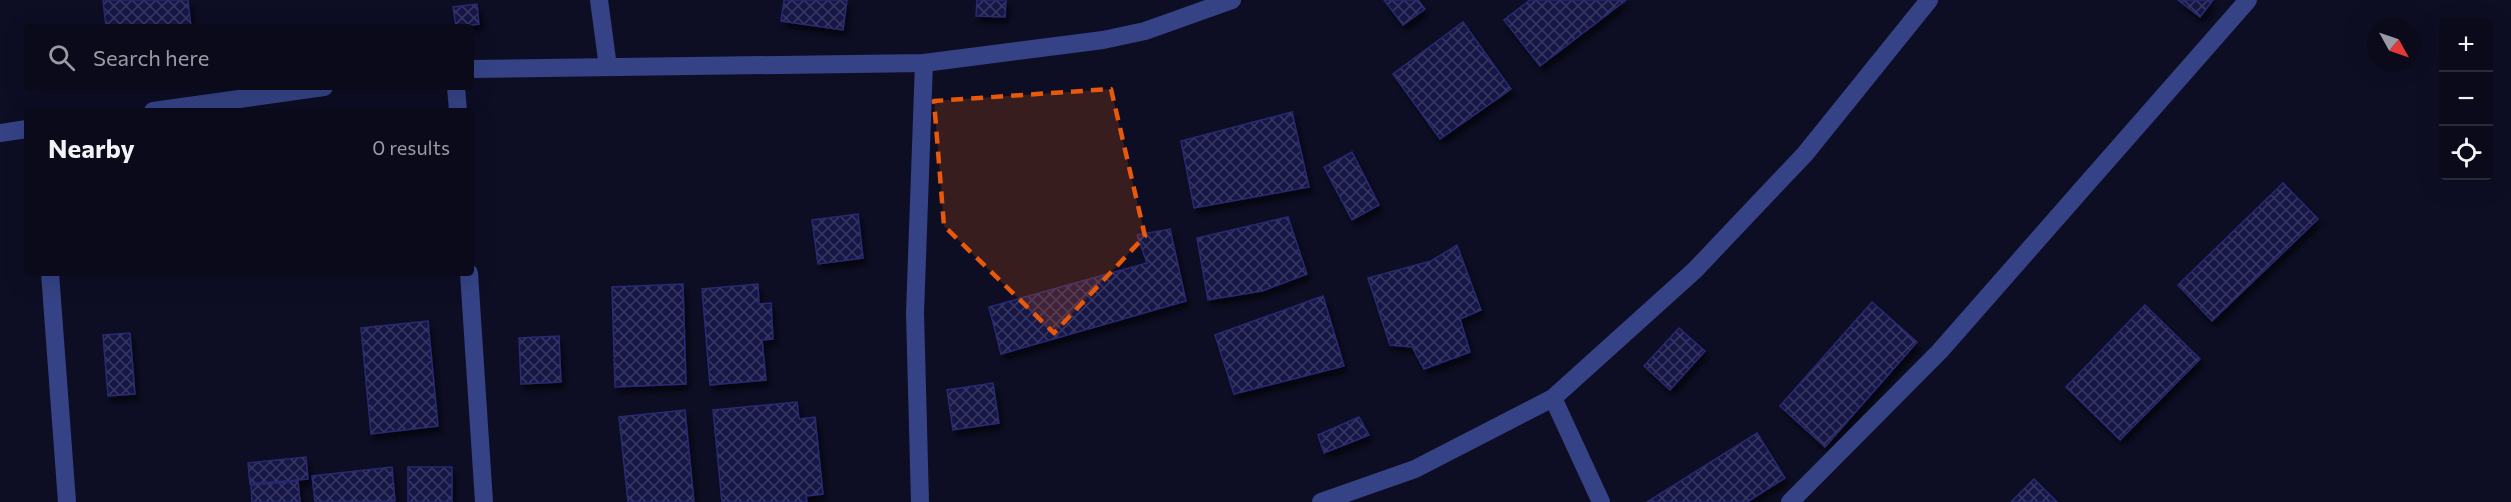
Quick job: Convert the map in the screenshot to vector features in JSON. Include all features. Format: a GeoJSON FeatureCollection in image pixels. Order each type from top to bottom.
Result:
{"type":"FeatureCollection","features":[{"type":"Feature","properties":{"kind":"street"},"geometry":{"type":"LineString","coordinates":[[599,0],[608,67]]}},
{"type":"Feature","properties":{"kind":"street"},"geometry":{"type":"LineString","coordinates":[[474,69],[924,63],[1103,40],[1145,31],[1232,0]]}},
{"type":"Feature","properties":{"kind":"street"},"geometry":{"type":"LineString","coordinates":[[1321,502],[1415,469],[1552,398],[1695,270],[1789,171],[1929,0]]}},
{"type":"Feature","properties":{"kind":"street"},"geometry":{"type":"LineString","coordinates":[[1790,502],[1940,351],[2248,0]]}},
{"type":"Feature","properties":{"kind":"street"},"geometry":{"type":"LineString","coordinates":[[920,502],[915,313],[924,63]]}},
{"type":"Feature","properties":{"kind":"street"},"geometry":{"type":"LineString","coordinates":[[174,108],[303,90]]}},
{"type":"Feature","properties":{"kind":"street"},"geometry":{"type":"LineString","coordinates":[[456,90],[458,108]]}},
{"type":"Feature","properties":{"kind":"street"},"geometry":{"type":"LineString","coordinates":[[0,133],[24,129]]}},
{"type":"Feature","properties":{"kind":"street"},"geometry":{"type":"LineString","coordinates":[[50,276],[67,502]]}},
{"type":"Feature","properties":{"kind":"street"},"geometry":{"type":"LineString","coordinates":[[469,276],[484,502]]}},
{"type":"Feature","properties":{"kind":"street"},"geometry":{"type":"LineString","coordinates":[[1552,398],[1601,502]]}},
{"type":"Feature","properties":{"kind":"highlighted area"},"geometry":{"type":"Polygon","coordinates":[[[1111,89],[1145,236],[1054,333],[944,226],[934,101],[1111,89]]]}},
{"type":"Feature","properties":{"kind":"building"},"geometry":{"type":"Polygon","coordinates":[[[103,0],[188,0],[191,24],[106,24],[103,0]]]}},
{"type":"Feature","properties":{"kind":"building"},"geometry":{"type":"Polygon","coordinates":[[[784,0],[847,0],[843,30],[781,21],[784,0]]]}},
{"type":"Feature","properties":{"kind":"building"},"geometry":{"type":"Polygon","coordinates":[[[977,0],[1006,0],[1005,17],[976,16],[977,0]]]}},
{"type":"Feature","properties":{"kind":"building"},"geometry":{"type":"Polygon","coordinates":[[[1384,0],[1418,0],[1425,9],[1403,25],[1384,0]]]}},
{"type":"Feature","properties":{"kind":"building"},"geometry":{"type":"Polygon","coordinates":[[[1530,0],[1626,0],[1540,66],[1504,20],[1530,0]]]}},
{"type":"Feature","properties":{"kind":"building"},"geometry":{"type":"Polygon","coordinates":[[[2178,0],[2213,0],[2200,17],[2178,0]]]}},
{"type":"Feature","properties":{"kind":"building"},"geometry":{"type":"Polygon","coordinates":[[[477,4],[479,24],[456,24],[453,7],[477,4]]]}},
{"type":"Feature","properties":{"kind":"building"},"geometry":{"type":"Polygon","coordinates":[[[1463,22],[1511,89],[1440,139],[1393,74],[1463,22]]]}},
{"type":"Feature","properties":{"kind":"building"},"geometry":{"type":"Polygon","coordinates":[[[1292,112],[1309,187],[1194,208],[1181,141],[1292,112]]]}},
{"type":"Feature","properties":{"kind":"building"},"geometry":{"type":"Polygon","coordinates":[[[1352,152],[1379,205],[1352,220],[1324,167],[1352,152]]]}},
{"type":"Feature","properties":{"kind":"building"},"geometry":{"type":"Polygon","coordinates":[[[2283,183],[2318,219],[2212,321],[2178,285],[2283,183]]]}},
{"type":"Feature","properties":{"kind":"building"},"geometry":{"type":"Polygon","coordinates":[[[858,214],[863,258],[818,264],[812,220],[858,214]]]}},
{"type":"Feature","properties":{"kind":"building"},"geometry":{"type":"Polygon","coordinates":[[[1288,217],[1307,274],[1262,291],[1208,300],[1197,238],[1288,217]]]}},
{"type":"Feature","properties":{"kind":"building"},"geometry":{"type":"Polygon","coordinates":[[[1170,229],[1186,301],[1001,354],[989,307],[1147,263],[1137,235],[1170,229]]]}},
{"type":"Feature","properties":{"kind":"building"},"geometry":{"type":"Polygon","coordinates":[[[1457,245],[1481,310],[1460,319],[1470,352],[1424,369],[1412,347],[1390,345],[1368,278],[1431,261],[1457,245]]]}},
{"type":"Feature","properties":{"kind":"building"},"geometry":{"type":"Polygon","coordinates":[[[683,284],[686,384],[615,387],[612,287],[683,284]]]}},
{"type":"Feature","properties":{"kind":"building"},"geometry":{"type":"Polygon","coordinates":[[[758,284],[759,304],[771,303],[773,339],[762,340],[766,380],[710,385],[702,289],[758,284]]]}},
{"type":"Feature","properties":{"kind":"building"},"geometry":{"type":"Polygon","coordinates":[[[1323,296],[1344,366],[1234,394],[1215,335],[1323,296]]]}},
{"type":"Feature","properties":{"kind":"building"},"geometry":{"type":"Polygon","coordinates":[[[1872,302],[1917,342],[1825,447],[1780,406],[1872,302]]]}},
{"type":"Feature","properties":{"kind":"building"},"geometry":{"type":"Polygon","coordinates":[[[2145,305],[2200,359],[2120,440],[2066,387],[2145,305]]]}},
{"type":"Feature","properties":{"kind":"building"},"geometry":{"type":"Polygon","coordinates":[[[428,321],[438,426],[371,434],[361,328],[428,321]]]}},
{"type":"Feature","properties":{"kind":"building"},"geometry":{"type":"Polygon","coordinates":[[[1679,328],[1705,351],[1670,390],[1644,366],[1679,328]]]}},
{"type":"Feature","properties":{"kind":"building"},"geometry":{"type":"Polygon","coordinates":[[[130,333],[135,394],[108,396],[103,335],[130,333]]]}},
{"type":"Feature","properties":{"kind":"building"},"geometry":{"type":"Polygon","coordinates":[[[559,336],[561,382],[521,384],[519,338],[559,336]]]}},
{"type":"Feature","properties":{"kind":"building"},"geometry":{"type":"Polygon","coordinates":[[[993,383],[999,423],[953,430],[947,390],[993,383]]]}},
{"type":"Feature","properties":{"kind":"building"},"geometry":{"type":"Polygon","coordinates":[[[797,402],[799,419],[815,417],[823,494],[806,496],[807,502],[722,502],[713,410],[797,402]]]}},
{"type":"Feature","properties":{"kind":"building"},"geometry":{"type":"Polygon","coordinates":[[[685,410],[694,502],[628,502],[619,417],[685,410]]]}},
{"type":"Feature","properties":{"kind":"building"},"geometry":{"type":"Polygon","coordinates":[[[1359,417],[1369,435],[1324,453],[1318,435],[1359,417]]]}},
{"type":"Feature","properties":{"kind":"building"},"geometry":{"type":"Polygon","coordinates":[[[1757,433],[1785,478],[1747,502],[1647,502],[1757,433]]]}},
{"type":"Feature","properties":{"kind":"building"},"geometry":{"type":"Polygon","coordinates":[[[306,457],[308,479],[250,484],[248,463],[306,457]]]}},
{"type":"Feature","properties":{"kind":"building"},"geometry":{"type":"Polygon","coordinates":[[[392,467],[395,501],[315,502],[312,476],[392,467]]]}},
{"type":"Feature","properties":{"kind":"building"},"geometry":{"type":"Polygon","coordinates":[[[408,467],[452,467],[452,502],[408,502],[408,467]]]}},
{"type":"Feature","properties":{"kind":"building"},"geometry":{"type":"Polygon","coordinates":[[[2034,479],[2057,502],[2011,502],[2034,479]]]}},
{"type":"Feature","properties":{"kind":"building"},"geometry":{"type":"Polygon","coordinates":[[[298,481],[300,502],[252,502],[251,485],[298,481]]]}}]}
